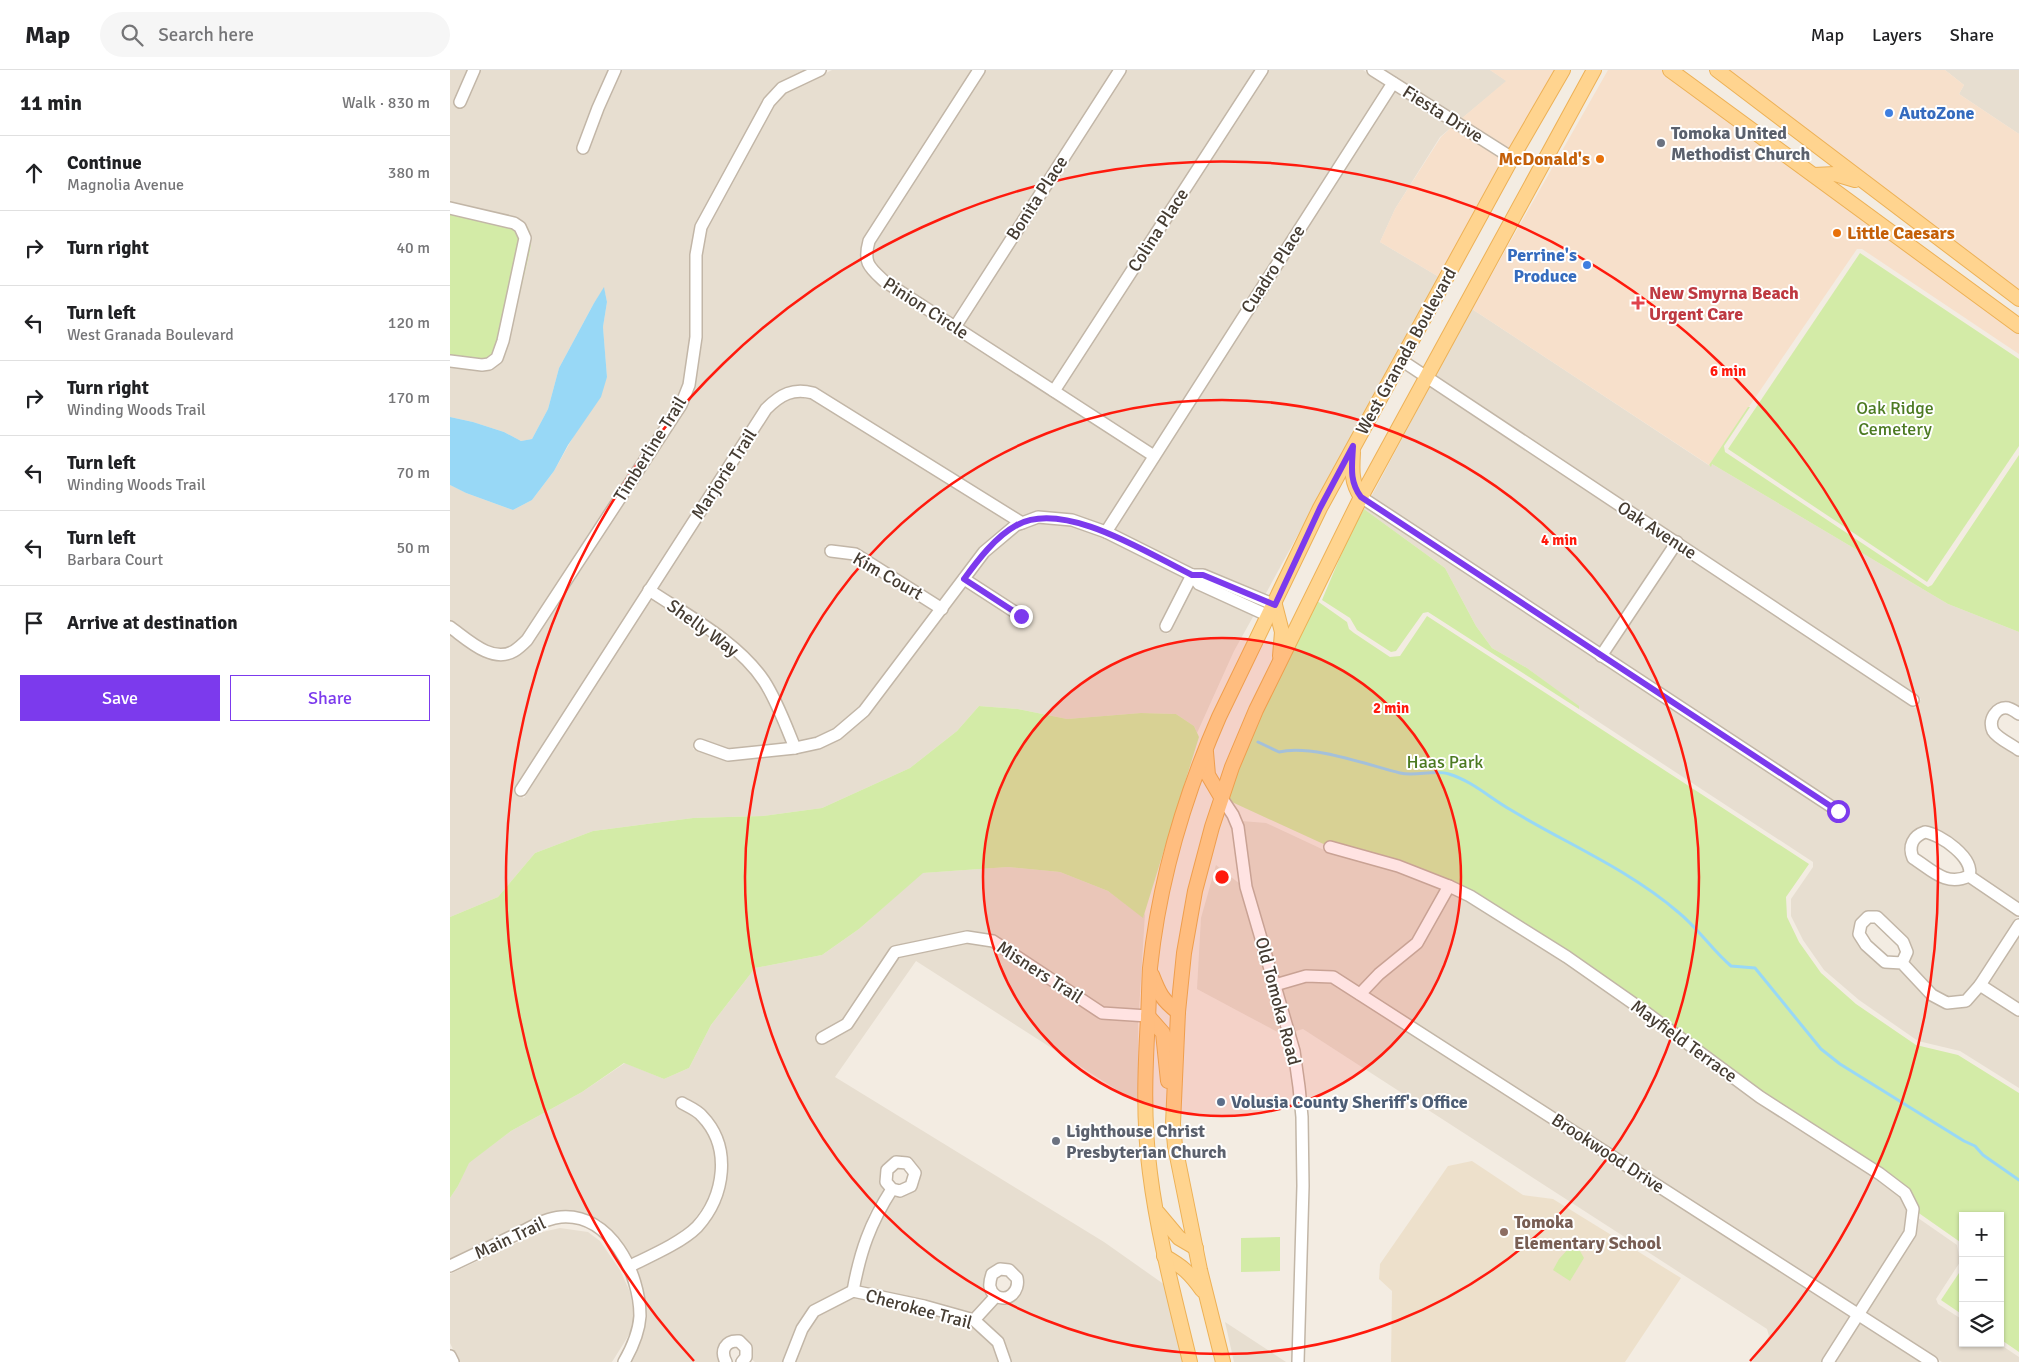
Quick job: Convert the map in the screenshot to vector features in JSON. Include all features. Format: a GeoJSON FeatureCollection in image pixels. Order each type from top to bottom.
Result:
{"type":"FeatureCollection","features":[{"type":"Feature","properties":{"kind":"main road","name":"West Granada Boulevard"},"geometry":{"type":"LineString","coordinates":[[1190,1362],[1164,1256],[1156,1210],[1147,1144],[1144,1067],[1150,970],[1158,916],[1172,850],[1182,815],[1206,747],[1320,508],[1512,158],[1564,70]]}},
{"type":"Feature","properties":{"kind":"main road","name":"West Granada Boulevard"},"geometry":{"type":"LineString","coordinates":[[1223,1362],[1196,1248],[1175,1146],[1173,1124],[1178,1012],[1184,953],[1203,858],[1222,797],[1244,738],[1361,497],[1594,70]]}},
{"type":"Feature","properties":{"kind":"main road"},"geometry":{"type":"LineString","coordinates":[[1670,70],[2019,326]]}},
{"type":"Feature","properties":{"kind":"main road"},"geometry":{"type":"LineString","coordinates":[[1717,70],[2019,299]]}},
{"type":"Feature","properties":{"kind":"main road"},"geometry":{"type":"LineString","coordinates":[[1814,175],[1835,174],[1864,183]]}},
{"type":"Feature","properties":{"kind":"main road"},"geometry":{"type":"LineString","coordinates":[[1353,446],[1351,477],[1361,497]]}},
{"type":"Feature","properties":{"kind":"main road"},"geometry":{"type":"LineString","coordinates":[[1272,611],[1282,632],[1279,664]]}},
{"type":"Feature","properties":{"kind":"main road"},"geometry":{"type":"LineString","coordinates":[[1206,747],[1208,775],[1212,785],[1222,797]]}},
{"type":"Feature","properties":{"kind":"main road"},"geometry":{"type":"LineString","coordinates":[[1150,970],[1160,995],[1167,1004],[1178,1012]]}},
{"type":"Feature","properties":{"kind":"main road"},"geometry":{"type":"LineString","coordinates":[[1148,1016],[1163,1033],[1173,1124]]}},
{"type":"Feature","properties":{"kind":"main road"},"geometry":{"type":"LineString","coordinates":[[1156,1210],[1179,1238],[1196,1248]]}},
{"type":"Feature","properties":{"kind":"main road"},"geometry":{"type":"LineString","coordinates":[[1164,1256],[1181,1265],[1190,1273],[1207,1297]]}},
{"type":"Feature","properties":{"kind":"street"},"geometry":{"type":"LineString","coordinates":[[460,102],[474,70]]}},
{"type":"Feature","properties":{"kind":"street"},"geometry":{"type":"LineString","coordinates":[[583,148],[598,108],[616,70]]}},
{"type":"Feature","properties":{"kind":"street","name":"Timberline Trail"},"geometry":{"type":"LineString","coordinates":[[450,627],[491,654],[503,655],[514,651],[527,640],[681,405],[689,385],[696,337],[696,255],[701,227],[769,102],[782,88],[820,70]]}},
{"type":"Feature","properties":{"kind":"street","name":"Pinion Circle"},"geometry":{"type":"LineString","coordinates":[[979,70],[869,241],[865,254],[869,268],[884,281],[1154,456]]}},
{"type":"Feature","properties":{"kind":"street","name":"Bonita Place"},"geometry":{"type":"LineString","coordinates":[[955,327],[1120,70]]}},
{"type":"Feature","properties":{"kind":"street","name":"Colina Place"},"geometry":{"type":"LineString","coordinates":[[1054,391],[1262,70]]}},
{"type":"Feature","properties":{"kind":"street","name":"Fiesta Drive"},"geometry":{"type":"LineString","coordinates":[[1373,70],[1512,158]]}},
{"type":"Feature","properties":{"kind":"street","name":"Cuadro Place"},"geometry":{"type":"LineString","coordinates":[[1106,532],[1393,83]]}},
{"type":"Feature","properties":{"kind":"street"},"geometry":{"type":"LineString","coordinates":[[450,208],[514,223],[520,228],[525,238],[503,341],[497,358],[489,364],[482,365],[450,361]]}},
{"type":"Feature","properties":{"kind":"street","name":"Oak Avenue"},"geometry":{"type":"LineString","coordinates":[[1401,360],[1913,700]]}},
{"type":"Feature","properties":{"kind":"street","name":"Marjorie Trail"},"geometry":{"type":"LineString","coordinates":[[521,790],[766,409],[776,398],[799,390],[813,394],[1022,523]]}},
{"type":"Feature","properties":{"kind":"street"},"geometry":{"type":"LineString","coordinates":[[1361,497],[1838,811]]}},
{"type":"Feature","properties":{"kind":"street"},"geometry":{"type":"LineString","coordinates":[[700,746],[728,755],[818,744],[837,734],[864,711],[984,552],[1016,525],[1038,517],[1072,520],[1106,532],[1192,575],[1203,575],[1272,611]]}},
{"type":"Feature","properties":{"kind":"street"},"geometry":{"type":"LineString","coordinates":[[1601,656],[1677,542]]}},
{"type":"Feature","properties":{"kind":"street","name":"Kim Court"},"geometry":{"type":"LineString","coordinates":[[831,552],[855,554],[942,609]]}},
{"type":"Feature","properties":{"kind":"street"},"geometry":{"type":"LineString","coordinates":[[1166,626],[1192,575]]}},
{"type":"Feature","properties":{"kind":"street"},"geometry":{"type":"LineString","coordinates":[[964,579],[1021,616]]}},
{"type":"Feature","properties":{"kind":"street","name":"Shelly Way"},"geometry":{"type":"LineString","coordinates":[[650,590],[735,648],[764,680],[780,711],[795,748]]}},
{"type":"Feature","properties":{"kind":"street"},"geometry":{"type":"LineString","coordinates":[[2019,714],[2010,708],[2003,709],[1996,712],[1991,725],[1994,733],[2019,750]]}},
{"type":"Feature","properties":{"kind":"street","name":"Old Tomoka Road"},"geometry":{"type":"LineString","coordinates":[[1222,797],[1238,827],[1246,887],[1294,1051],[1302,1117],[1303,1186],[1298,1362]]}},
{"type":"Feature","properties":{"kind":"street"},"geometry":{"type":"LineString","coordinates":[[1932,833],[1967,859],[1971,870],[1969,876],[1956,881],[1946,879],[1913,858],[1911,852],[1912,842],[1919,834],[1932,833]]}},
{"type":"Feature","properties":{"kind":"street","name":"Mayfield Terrace"},"geometry":{"type":"LineString","coordinates":[[1330,846],[1398,866],[1470,896],[1567,957],[1760,1097],[1880,1174],[1905,1193],[1913,1209],[1910,1233],[1828,1362]]}},
{"type":"Feature","properties":{"kind":"street"},"geometry":{"type":"LineString","coordinates":[[1969,876],[2019,910]]}},
{"type":"Feature","properties":{"kind":"street"},"geometry":{"type":"LineString","coordinates":[[1360,994],[1378,974],[1417,943],[1449,886]]}},
{"type":"Feature","properties":{"kind":"street"},"geometry":{"type":"LineString","coordinates":[[1902,963],[1907,952],[1903,942],[1876,917],[1868,917],[1861,924],[1859,934],[1866,945],[1885,962],[1902,963],[1932,995],[1947,1003],[1966,1001],[1980,985],[2019,925]]}},
{"type":"Feature","properties":{"kind":"street","name":"Misners Trail"},"geometry":{"type":"LineString","coordinates":[[822,1038],[847,1024],[895,952],[967,937],[994,941],[1102,1013],[1148,1016]]}},
{"type":"Feature","properties":{"kind":"street","name":"Brookwood Drive"},"geometry":{"type":"LineString","coordinates":[[1275,985],[1306,976],[1333,977],[1932,1362]]}},
{"type":"Feature","properties":{"kind":"street"},"geometry":{"type":"LineString","coordinates":[[1980,985],[2019,1010]]}},
{"type":"Feature","properties":{"kind":"street"},"geometry":{"type":"LineString","coordinates":[[628,1267],[667,1248],[696,1227],[715,1200],[721,1178],[720,1150],[713,1130],[701,1115],[682,1103]]}},
{"type":"Feature","properties":{"kind":"street"},"geometry":{"type":"LineString","coordinates":[[853,1291],[858,1262],[872,1222],[892,1189]]}},
{"type":"Feature","properties":{"kind":"street","name":"Main Trail"},"geometry":{"type":"LineString","coordinates":[[450,1266],[542,1222],[560,1217],[593,1223],[603,1229],[615,1243],[628,1267],[636,1290],[640,1314],[637,1333],[624,1362]]}},
{"type":"Feature","properties":{"kind":"street","name":"Cherokee Trail"},"geometry":{"type":"LineString","coordinates":[[789,1362],[802,1329],[814,1311],[853,1291],[924,1306],[974,1320],[998,1342],[1005,1362]]}},
{"type":"Feature","properties":{"kind":"street"},"geometry":{"type":"LineString","coordinates":[[974,1320],[996,1296]]}},
{"type":"Feature","properties":{"kind":"street"},"geometry":{"type":"LineString","coordinates":[[726,1362],[723,1352],[724,1347],[733,1340],[739,1341],[746,1348],[744,1361]]}},
{"type":"Feature","properties":{"kind":"street"},"geometry":{"type":"LineString","coordinates":[[450,1356],[453,1362]]}},
{"type":"Feature","properties":{"kind":"shaded area"},"geometry":{"type":"Polygon","coordinates":[[[450,70],[808,70],[779,83],[765,98],[696,224],[691,254],[690,336],[684,383],[676,402],[522,637],[511,647],[502,649],[492,649],[450,621],[450,485],[466,493],[513,510],[532,500],[554,471],[607,377],[603,327],[607,302],[604,288],[559,368],[548,409],[532,439],[521,441],[504,432],[450,417],[450,366],[476,371],[505,355],[531,240],[485,212],[450,202],[450,70]]]}},
{"type":"Feature","properties":{"kind":"shaded area"},"geometry":{"type":"Polygon","coordinates":[[[832,70],[972,70],[864,238],[860,253],[864,269],[881,286],[1146,457],[1103,526],[1035,512],[1022,517],[815,389],[796,385],[774,394],[761,406],[514,792],[524,798],[651,598],[731,651],[759,683],[775,713],[787,743],[728,750],[696,739],[693,749],[726,760],[792,754],[819,749],[840,739],[868,715],[966,587],[1024,624],[1029,615],[972,578],[988,556],[1019,530],[1024,530],[1026,527],[1039,523],[1071,526],[1104,537],[1184,577],[1159,628],[1168,634],[1193,585],[1254,615],[1234,651],[1197,733],[1194,726],[1176,714],[1141,713],[1067,719],[1018,709],[979,706],[957,731],[910,768],[822,808],[763,816],[693,818],[593,831],[535,853],[498,897],[450,917],[450,634],[477,652],[492,659],[505,660],[518,656],[532,643],[686,407],[695,386],[701,338],[702,256],[707,229],[774,105],[786,93],[832,70]]]}},
{"type":"Feature","properties":{"kind":"shaded area"},"geometry":{"type":"Polygon","coordinates":[[[986,70],[1113,70],[952,319],[887,277],[874,265],[871,255],[874,244],[986,70]]]}},
{"type":"Feature","properties":{"kind":"shaded area"},"geometry":{"type":"Polygon","coordinates":[[[1127,70],[1255,70],[1052,383],[962,326],[1127,70]]]}},
{"type":"Feature","properties":{"kind":"shaded area"},"geometry":{"type":"Polygon","coordinates":[[[1269,70],[1363,70],[1385,84],[1152,448],[1062,390],[1269,70]]]}},
{"type":"Feature","properties":{"kind":"shaded area"},"geometry":{"type":"Polygon","coordinates":[[[1383,70],[1490,70],[1507,81],[1461,119],[1383,70]]]}},
{"type":"Feature","properties":{"kind":"shaded area"},"geometry":{"type":"Polygon","coordinates":[[[1490,70],[1557,70],[1510,150],[1461,119],[1506,81],[1490,70]]]}},
{"type":"Feature","properties":{"kind":"shaded area"},"geometry":{"type":"Polygon","coordinates":[[[1608,70],[1662,70],[2019,332],[2019,354],[1862,249],[1857,249],[1709,465],[1472,309],[1608,70]]]}},
{"type":"Feature","properties":{"kind":"shaded area"},"geometry":{"type":"Polygon","coordinates":[[[1725,70],[1945,70],[1964,85],[1959,94],[2019,134],[2019,293],[1725,70]]]}},
{"type":"Feature","properties":{"kind":"shaded area"},"geometry":{"type":"Polygon","coordinates":[[[1945,70],[2019,70],[2019,134],[1959,94],[1964,85],[1945,70]]]}},
{"type":"Feature","properties":{"kind":"shaded area"},"geometry":{"type":"Polygon","coordinates":[[[1395,90],[1453,126],[1440,137],[1395,209],[1380,242],[1439,277],[1265,595],[1190,569],[1113,531],[1395,90]]]}},
{"type":"Feature","properties":{"kind":"shaded area"},"geometry":{"type":"Polygon","coordinates":[[[1453,126],[1505,159],[1439,277],[1380,242],[1395,209],[1441,137],[1453,126]]]}},
{"type":"Feature","properties":{"kind":"shaded area"},"geometry":{"type":"Polygon","coordinates":[[[1472,309],[1710,466],[1712,464],[1948,604],[2019,632],[2019,708],[1993,708],[1987,716],[1986,724],[1991,737],[2019,756],[2019,903],[1976,874],[1975,864],[1965,850],[1934,829],[1922,827],[1912,833],[1905,844],[1905,852],[1910,862],[1945,884],[1957,886],[1969,882],[2018,915],[1975,982],[1962,996],[1948,998],[1935,991],[1909,963],[1912,954],[1907,939],[1880,913],[1864,913],[1856,920],[1853,932],[1854,936],[1900,968],[1948,1008],[1967,1007],[1981,992],[2019,1016],[2019,1088],[1960,1051],[1918,1041],[1859,1000],[1824,970],[1803,940],[1791,916],[1791,899],[1813,867],[1813,862],[1579,709],[1578,706],[1527,668],[1492,648],[1476,626],[1445,568],[1364,509],[1366,506],[1840,818],[1846,810],[1609,655],[1679,550],[1915,708],[1921,699],[1435,377],[1472,309]]]}},
{"type":"Feature","properties":{"kind":"shaded area"},"geometry":{"type":"Polygon","coordinates":[[[1430,386],[1669,543],[1599,649],[1371,497],[1430,386]]]}},
{"type":"Feature","properties":{"kind":"shaded area"},"geometry":{"type":"Polygon","coordinates":[[[800,396],[811,398],[1011,522],[980,548],[940,602],[858,549],[825,546],[826,556],[854,559],[934,610],[860,707],[833,729],[815,738],[798,742],[769,679],[739,645],[657,589],[771,412],[780,403],[800,396]]]}},
{"type":"Feature","properties":{"kind":"shaded area"},"geometry":{"type":"Polygon","coordinates":[[[1241,821],[1266,823],[1324,850],[1397,871],[1441,888],[1412,939],[1375,970],[1359,987],[1333,971],[1304,970],[1279,978],[1251,887],[1241,821]]]}},
{"type":"Feature","properties":{"kind":"shaded area"},"geometry":{"type":"Polygon","coordinates":[[[1216,865],[1240,884],[1283,1035],[1197,989],[1201,918],[1216,865]]]}},
{"type":"Feature","properties":{"kind":"shaded area"},"geometry":{"type":"Polygon","coordinates":[[[1008,867],[1060,872],[1108,891],[1143,917],[1145,913],[1139,1010],[1104,1008],[996,937],[966,932],[890,949],[843,1020],[815,1035],[821,1045],[852,1027],[898,957],[968,942],[992,946],[1100,1018],[1138,1021],[1139,1104],[916,961],[835,1077],[1104,1242],[1165,1285],[1182,1362],[1011,1362],[1002,1338],[982,1320],[998,1303],[1011,1302],[1019,1296],[1023,1288],[1023,1278],[1021,1273],[1011,1265],[997,1264],[987,1271],[984,1282],[988,1296],[972,1314],[859,1287],[863,1264],[880,1217],[894,1196],[901,1197],[910,1194],[916,1189],[920,1181],[920,1172],[917,1165],[909,1158],[900,1156],[889,1159],[881,1168],[880,1179],[885,1189],[870,1212],[853,1259],[847,1287],[810,1308],[796,1327],[783,1362],[755,1362],[751,1359],[752,1353],[748,1342],[739,1335],[725,1338],[719,1345],[720,1362],[625,1362],[642,1336],[645,1314],[641,1291],[632,1271],[670,1252],[700,1232],[721,1202],[727,1178],[726,1151],[718,1129],[705,1112],[680,1096],[675,1104],[697,1118],[708,1132],[715,1151],[716,1176],[710,1197],[692,1223],[664,1243],[632,1260],[617,1236],[600,1220],[585,1214],[553,1213],[450,1261],[450,1198],[458,1186],[468,1163],[511,1131],[582,1092],[625,1063],[664,1079],[689,1068],[711,1025],[755,968],[822,955],[859,929],[922,873],[1008,867]]]}},
{"type":"Feature","properties":{"kind":"shaded area"},"geometry":{"type":"Polygon","coordinates":[[[1451,892],[1564,962],[1877,1178],[1900,1196],[1907,1210],[1905,1231],[1856,1307],[1368,994],[1451,892]]]}},
{"type":"Feature","properties":{"kind":"shaded area"},"geometry":{"type":"Polygon","coordinates":[[[2019,935],[2019,1004],[1987,984],[2019,935]]]}},
{"type":"Feature","properties":{"kind":"shaded area"},"geometry":{"type":"Polygon","coordinates":[[[1308,981],[1332,982],[1851,1316],[1821,1362],[1752,1362],[1769,1336],[1767,1329],[1303,1029],[1296,1031],[1298,1042],[1296,1041],[1282,989],[1308,981]]]}},
{"type":"Feature","properties":{"kind":"shaded area","name":"Tomoka Elementary School"},"geometry":{"type":"Polygon","coordinates":[[[1472,1161],[1523,1195],[1553,1199],[1681,1278],[1625,1362],[1391,1362],[1392,1291],[1379,1279],[1380,1264],[1448,1166],[1472,1161]]]}},
{"type":"Feature","properties":{"kind":"shaded area"},"geometry":{"type":"Polygon","coordinates":[[[1918,1218],[1957,1245],[1959,1264],[1936,1299],[1938,1304],[1959,1317],[1959,1347],[2004,1347],[2019,1357],[2019,1362],[1942,1362],[1866,1313],[1915,1236],[1918,1218]]]}},
{"type":"Feature","properties":{"kind":"shaded area"},"geometry":{"type":"Polygon","coordinates":[[[560,1228],[588,1232],[600,1241],[620,1270],[630,1292],[634,1314],[632,1330],[612,1362],[459,1362],[450,1343],[450,1274],[538,1233],[560,1228]]]}},
{"type":"Feature","properties":{"kind":"shaded area"},"geometry":{"type":"Polygon","coordinates":[[[854,1297],[923,1311],[972,1325],[994,1344],[1000,1362],[795,1362],[807,1332],[819,1315],[854,1297]]]}},
{"type":"Feature","properties":{"kind":"shaded area"},"geometry":{"type":"Polygon","coordinates":[[[1225,1322],[1286,1362],[1234,1362],[1225,1322]]]}},
{"type":"Feature","properties":{"kind":"shaded area"},"geometry":{"type":"Polygon","coordinates":[[[1861,1322],[1923,1362],[1835,1362],[1861,1322]]]}},
{"type":"Feature","properties":{"kind":"green space"},"geometry":{"type":"Polygon","coordinates":[[[450,202],[515,218],[523,222],[530,234],[530,251],[505,355],[487,368],[465,369],[450,366],[450,202]]]}},
{"type":"Feature","properties":{"kind":"green space","name":"Oak Ridge Cemetery"},"geometry":{"type":"Polygon","coordinates":[[[1860,253],[2019,359],[2019,446],[1927,582],[1728,449],[1860,253]]]}},
{"type":"Feature","properties":{"kind":"green space"},"geometry":{"type":"Polygon","coordinates":[[[1748,407],[1750,407],[1724,446],[1725,452],[1928,587],[1932,585],[2019,455],[2019,632],[1948,604],[1712,464],[1711,467],[1709,465],[1748,407]]]}},
{"type":"Feature","properties":{"kind":"green space"},"geometry":{"type":"Polygon","coordinates":[[[1364,509],[1445,568],[1476,626],[1492,648],[1527,668],[1579,706],[1579,709],[1428,612],[1423,613],[1396,651],[1391,652],[1357,630],[1350,618],[1322,600],[1349,536],[1364,509]]]}},
{"type":"Feature","properties":{"kind":"green space","name":"Haas Park"},"geometry":{"type":"Polygon","coordinates":[[[1313,598],[1347,622],[1349,629],[1354,633],[1390,657],[1400,656],[1427,616],[1809,864],[1786,897],[1787,917],[1799,942],[1821,973],[1856,1004],[1916,1045],[1958,1055],[2019,1093],[2019,1352],[2004,1342],[2004,1212],[1959,1212],[1959,1241],[1913,1209],[1905,1193],[1470,896],[1330,847],[1221,797],[1313,598]]]}},
{"type":"Feature","properties":{"kind":"green space"},"geometry":{"type":"Polygon","coordinates":[[[979,706],[1018,709],[1067,719],[1141,713],[1176,714],[1194,726],[1199,737],[1143,918],[1108,891],[1060,872],[1008,867],[923,873],[859,929],[822,955],[755,968],[711,1025],[689,1068],[664,1079],[624,1063],[582,1092],[511,1131],[469,1163],[450,1198],[450,917],[498,897],[535,853],[593,831],[693,818],[763,816],[822,808],[910,768],[957,731],[979,706]]]}},
{"type":"Feature","properties":{"kind":"green space"},"geometry":{"type":"Polygon","coordinates":[[[1280,1237],[1280,1271],[1241,1272],[1241,1238],[1280,1237]]]}},
{"type":"Feature","properties":{"kind":"green space"},"geometry":{"type":"Polygon","coordinates":[[[1570,1247],[1580,1251],[1584,1258],[1570,1281],[1553,1270],[1559,1259],[1570,1247]]]}},
{"type":"Feature","properties":{"kind":"green space"},"geometry":{"type":"Polygon","coordinates":[[[1959,1273],[1959,1312],[1941,1300],[1959,1273]]]}},
{"type":"Feature","properties":{"kind":"water"},"geometry":{"type":"Polygon","coordinates":[[[604,287],[607,302],[603,327],[607,377],[601,397],[568,445],[554,471],[532,500],[513,510],[466,493],[450,485],[450,417],[504,432],[521,441],[532,439],[548,409],[559,368],[604,287]]]}},
{"type":"Feature","properties":{"kind":"waterway"},"geometry":{"type":"LineString","coordinates":[[1258,742],[1279,752],[1292,750],[1323,753],[1400,773],[1449,774],[1473,785],[1503,805],[1618,870],[1659,897],[1685,918],[1731,966],[1755,968],[1821,1049],[1840,1064],[1975,1146],[1983,1155],[2019,1180]]}},
{"type":"Feature","properties":{"kind":"place","name":"AutoZone"},"geometry":{"type":"Point","coordinates":[1889,113]}},
{"type":"Feature","properties":{"kind":"place","name":"Tomoka United Methodist Church"},"geometry":{"type":"Point","coordinates":[1661,143]}},
{"type":"Feature","properties":{"kind":"place","name":"McDonald's"},"geometry":{"type":"Point","coordinates":[1600,159]}},
{"type":"Feature","properties":{"kind":"place","name":"Little Caesars"},"geometry":{"type":"Point","coordinates":[1837,233]}},
{"type":"Feature","properties":{"kind":"place","name":"Perrine's Produce"},"geometry":{"type":"Point","coordinates":[1587,265]}},
{"type":"Feature","properties":{"kind":"place","name":"New Smyrna Beach Urgent Care"},"geometry":{"type":"Point","coordinates":[1638,303]}},
{"type":"Feature","properties":{"kind":"place","name":"Volusia County Sheriff's Office"},"geometry":{"type":"Point","coordinates":[1221,1102]}},
{"type":"Feature","properties":{"kind":"place","name":"Lighthouse Christ Presbyterian Church"},"geometry":{"type":"Point","coordinates":[1056,1141]}},
{"type":"Feature","properties":{"kind":"place","name":"Tomoka Elementary School"},"geometry":{"type":"Point","coordinates":[1504,1232]}},
{"type":"Feature","properties":{"kind":"route"},"geometry":{"type":"LineString","coordinates":[[1021,616],[964,579],[984,552],[1016,525],[1038,517],[1072,520],[1106,532],[1192,575],[1203,575],[1275,605],[1320,508],[1353,446],[1351,477],[1361,497],[1838,811]]}}]}
